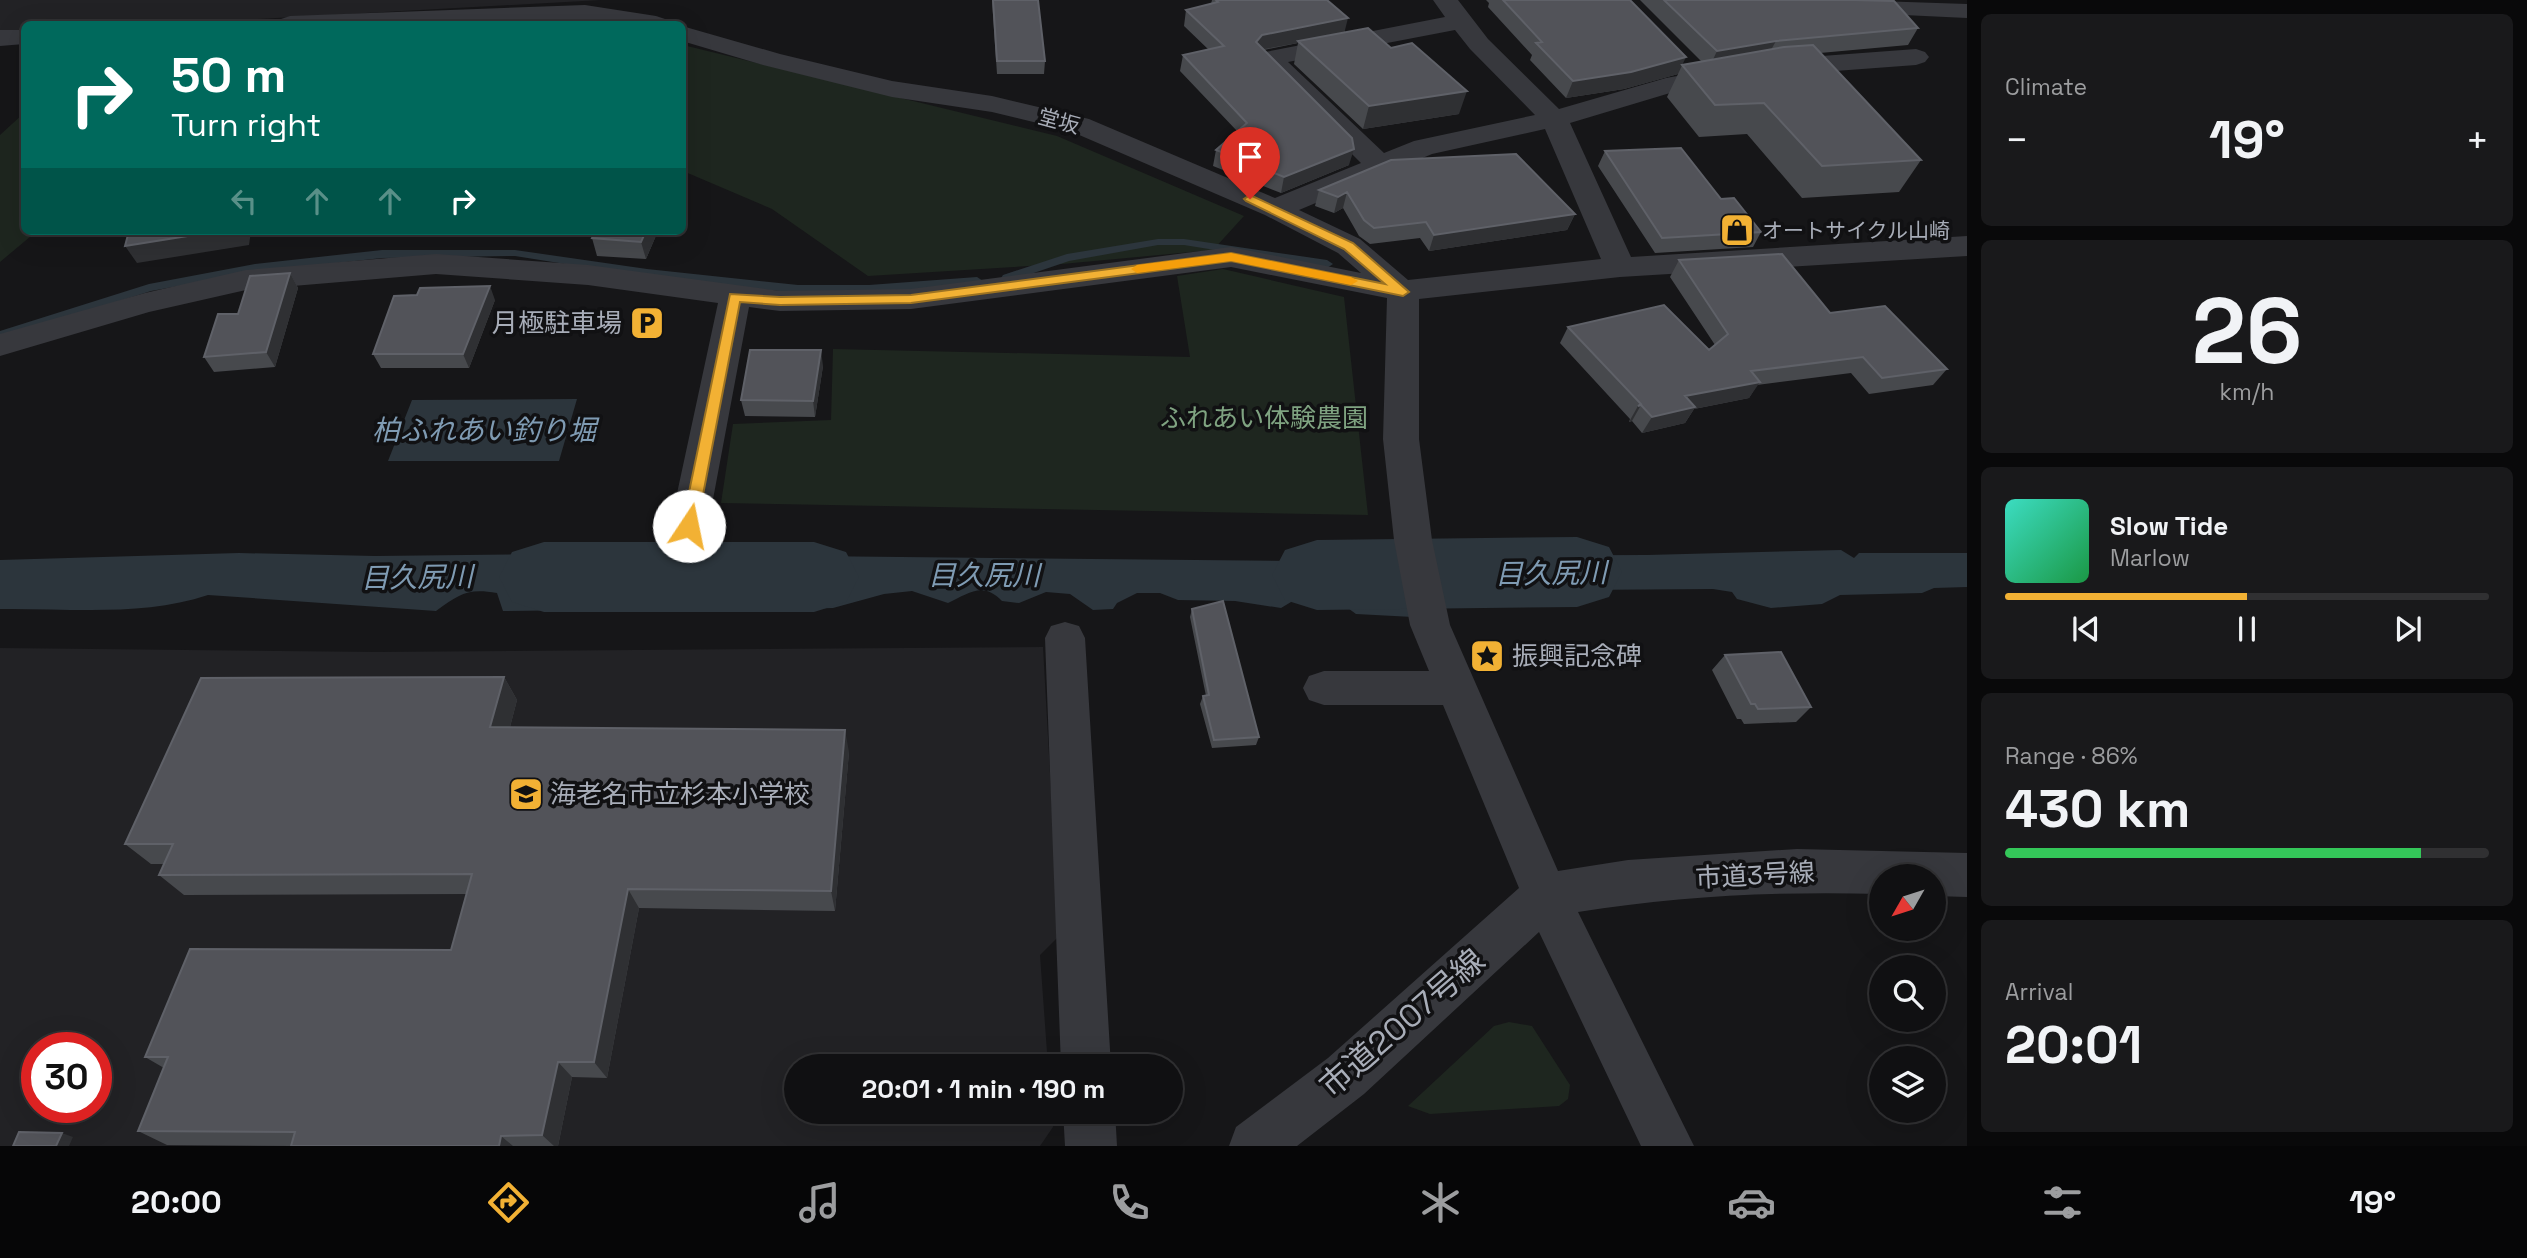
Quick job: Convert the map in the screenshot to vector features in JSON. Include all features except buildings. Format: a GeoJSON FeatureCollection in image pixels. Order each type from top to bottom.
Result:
{"type":"FeatureCollection","features":[{"type":"Feature","properties":{"kind":"street"},"geometry":{"type":"LineString","coordinates":[[1879,58],[1852,36],[1827,10],[1954,7]]}},
{"type":"Feature","properties":{"kind":"street"},"geometry":{"type":"LineString","coordinates":[[1380,165],[1269,58],[1453,11],[1554,119],[1620,267]]}},
{"type":"Feature","properties":{"kind":"street"},"geometry":{"type":"LineString","coordinates":[[364,21],[585,12],[638,21]]}},
{"type":"Feature","properties":{"kind":"street","name":"堂坂"},"geometry":{"type":"LineString","coordinates":[[686,34],[772,60],[892,89],[992,104],[1079,125],[1275,209],[1349,246],[1403,292]]}},
{"type":"Feature","properties":{"kind":"street"},"geometry":{"type":"LineString","coordinates":[[0,38],[21,37]]}},
{"type":"Feature","properties":{"kind":"street"},"geometry":{"type":"LineString","coordinates":[[1275,209],[1424,147],[1554,119],[1701,78],[1767,68],[1916,57]]}},
{"type":"Feature","properties":{"kind":"street"},"geometry":{"type":"LineString","coordinates":[[1681,58],[1701,78]]}},
{"type":"Feature","properties":{"kind":"street"},"geometry":{"type":"LineString","coordinates":[[0,345],[145,303],[246,280],[436,264],[483,265],[588,275],[780,301],[911,299],[1231,257],[1403,292],[1620,267],[1967,246]]}},
{"type":"Feature","properties":{"kind":"street"},"geometry":{"type":"LineString","coordinates":[[1403,292],[1401,439],[1413,540],[1430,625],[1545,895],[1668,1146]]}},
{"type":"Feature","properties":{"kind":"street"},"geometry":{"type":"LineString","coordinates":[[689,526],[735,297]]}},
{"type":"Feature","properties":{"kind":"street"},"geometry":{"type":"LineString","coordinates":[[1065,638],[1086,1054]]}},
{"type":"Feature","properties":{"kind":"street"},"geometry":{"type":"LineString","coordinates":[[1324,688],[1456,688]]}},
{"type":"Feature","properties":{"kind":"street","name":"市道3号線"},"geometry":{"type":"LineString","coordinates":[[1545,895],[1628,882],[1797,870],[1967,875]]}},
{"type":"Feature","properties":{"kind":"street","name":"市道2007号線"},"geometry":{"type":"LineString","coordinates":[[1255,1146],[1346,1076],[1545,895]]}},
{"type":"Feature","properties":{"kind":"street"},"geometry":{"type":"LineString","coordinates":[[1090,1124],[1091,1146]]}},
{"type":"Feature","properties":{"kind":"shaded area"},"geometry":{"type":"Polygon","coordinates":[[[0,0],[601,0],[223,21],[21,21],[21,33],[0,34],[0,0]]]}},
{"type":"Feature","properties":{"kind":"shaded area","name":"海老名市立杉本小学校"},"geometry":{"type":"Polygon","coordinates":[[[1043,647],[1059,936],[1040,955],[1047,1054],[784,1054],[784,1124],[1053,1124],[1053,1127],[1040,1146],[0,1146],[0,648],[377,652],[1043,647]]]}},
{"type":"Feature","properties":{"kind":"green space"},"geometry":{"type":"Polygon","coordinates":[[[686,46],[1057,136],[1244,216],[1213,250],[1062,264],[868,276],[772,209],[686,172],[686,46]]]}},
{"type":"Feature","properties":{"kind":"green space"},"geometry":{"type":"Polygon","coordinates":[[[21,116],[21,235],[32,235],[0,262],[0,135],[21,116]]]}},
{"type":"Feature","properties":{"kind":"green space","name":"ふれあい体験農園"},"geometry":{"type":"Polygon","coordinates":[[[1223,269],[1344,297],[1368,515],[721,503],[733,424],[831,420],[833,349],[1190,357],[1177,276],[1223,269]]]}},
{"type":"Feature","properties":{"kind":"green space"},"geometry":{"type":"Polygon","coordinates":[[[1509,1022],[1532,1026],[1570,1085],[1568,1099],[1559,1106],[1430,1114],[1408,1106],[1494,1026],[1509,1022]]]}},
{"type":"Feature","properties":{"kind":"water","name":"柏ふれあい釣り堀"},"geometry":{"type":"Polygon","coordinates":[[[577,399],[559,461],[388,461],[412,400],[577,399]]]}},
{"type":"Feature","properties":{"kind":"water"},"geometry":{"type":"Polygon","coordinates":[[[1841,550],[1854,558],[1859,553],[1967,553],[1967,587],[1934,588],[1922,593],[1840,595],[1822,604],[1771,608],[1737,599],[1732,592],[1713,589],[1576,590],[1566,591],[1562,604],[1476,607],[1464,606],[1449,556],[1647,555],[1841,550]]]}},
{"type":"Feature","properties":{"kind":"water"},"geometry":{"type":"Polygon","coordinates":[[[239,553],[375,556],[566,554],[595,563],[609,562],[629,555],[652,562],[671,560],[663,609],[503,611],[497,593],[478,591],[464,594],[436,611],[208,595],[183,602],[132,609],[0,609],[0,560],[239,553]]]}},
{"type":"Feature","properties":{"kind":"water"},"geometry":{"type":"Polygon","coordinates":[[[807,556],[1397,562],[1413,617],[1356,614],[1341,603],[1291,602],[1281,608],[1235,601],[1178,600],[1160,593],[1137,593],[1117,603],[1113,609],[1093,610],[1070,594],[1046,592],[1019,603],[1002,601],[982,590],[948,603],[912,591],[884,594],[833,608],[732,611],[717,605],[686,608],[695,558],[807,556]]]}},
{"type":"Feature","properties":{"kind":"waterway"},"geometry":{"type":"LineString","coordinates":[[1007,278],[1067,258],[1158,242],[1184,242],[1327,264]]}},
{"type":"Feature","properties":{"kind":"waterway"},"geometry":{"type":"LineString","coordinates":[[0,335],[149,288],[255,268],[382,254],[515,253],[647,273],[798,289],[869,289],[977,281]]}},
{"type":"Feature","properties":{"kind":"waterway","name":"目久尻川"},"geometry":{"type":"LineString","coordinates":[[1317,575],[1577,572]]}},
{"type":"Feature","properties":{"kind":"waterway","name":"目久尻川"},"geometry":{"type":"LineString","coordinates":[[544,577],[814,577]]}},
{"type":"Feature","properties":{"kind":"slow traffic"},"geometry":{"type":"LineString","coordinates":[[1137,269],[1231,257],[1351,281]]}},
{"type":"Feature","properties":{"kind":"place","name":"オートサイクル山崎"},"geometry":{"type":"Point","coordinates":[1737,230]}},
{"type":"Feature","properties":{"kind":"place","name":"月極駐車場"},"geometry":{"type":"Point","coordinates":[647,323]}},
{"type":"Feature","properties":{"kind":"place","name":"振興記念碑"},"geometry":{"type":"Point","coordinates":[1487,656]}},
{"type":"Feature","properties":{"kind":"place","name":"海老名市立杉本小学校"},"geometry":{"type":"Point","coordinates":[526,794]}},
{"type":"Feature","properties":{"kind":"route"},"geometry":{"type":"LineString","coordinates":[[689,526],[735,297],[780,301],[911,299],[1231,257],[1403,292],[1349,246],[1250,199]]}}]}
